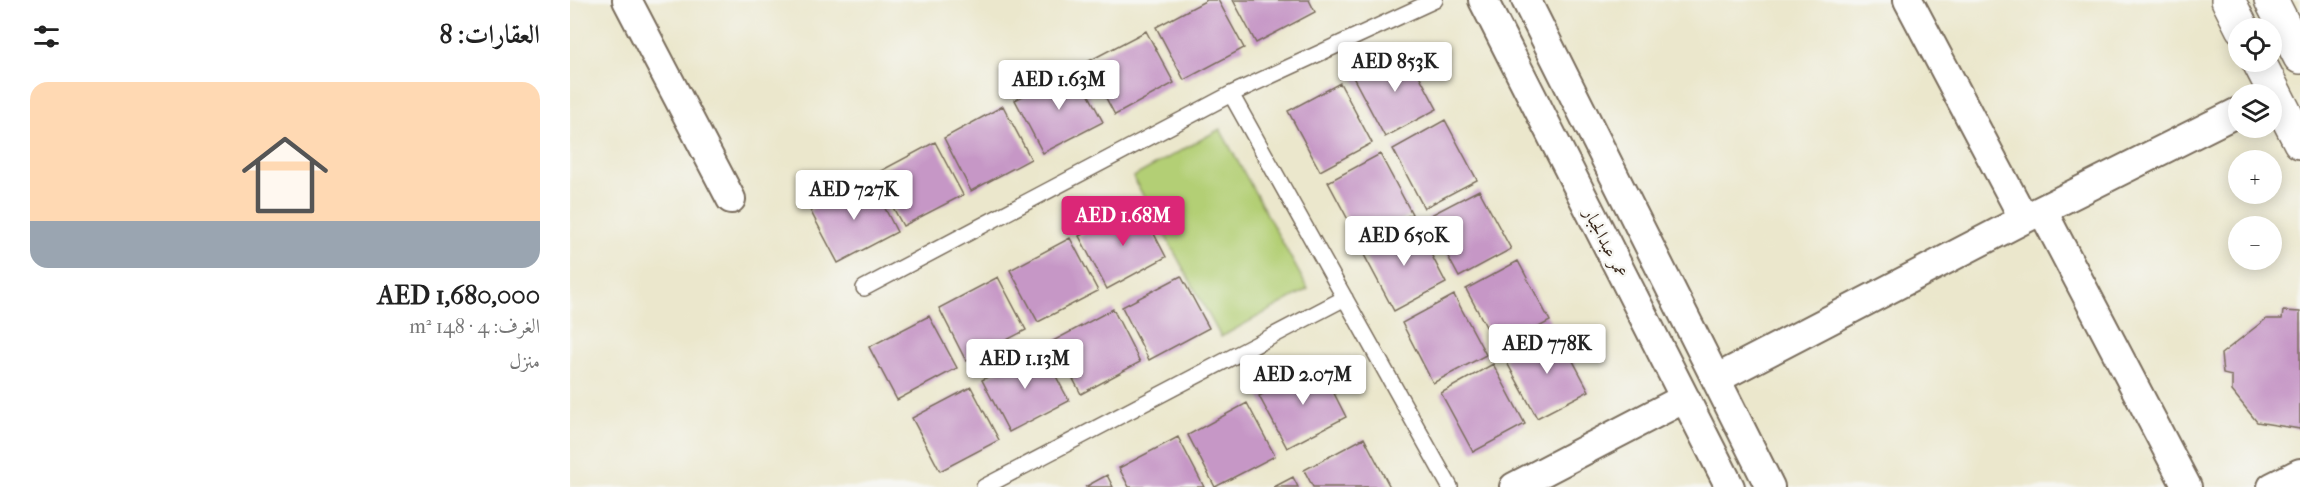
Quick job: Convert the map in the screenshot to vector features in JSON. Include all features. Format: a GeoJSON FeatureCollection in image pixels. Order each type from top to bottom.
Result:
{"type":"FeatureCollection","features":[{"type":"Feature","properties":{"kind":"street"},"geometry":{"type":"LineString","coordinates":[[627,0],[731,199]]}},
{"type":"Feature","properties":{"kind":"street","name":"عمر عبدالجبار"},"geometry":{"type":"LineString","coordinates":[[1483,0],[1730,487]]}},
{"type":"Feature","properties":{"kind":"street","name":"عمر عبدالجبار"},"geometry":{"type":"LineString","coordinates":[[1526,0],[1770,487]]}},
{"type":"Feature","properties":{"kind":"street"},"geometry":{"type":"LineString","coordinates":[[1908,0],[2187,487]]}},
{"type":"Feature","properties":{"kind":"street"},"geometry":{"type":"LineString","coordinates":[[2228,0],[2237,18]]}},
{"type":"Feature","properties":{"kind":"street"},"geometry":{"type":"LineString","coordinates":[[2271,0],[2300,57]]}},
{"type":"Feature","properties":{"kind":"street"},"geometry":{"type":"LineString","coordinates":[[2282,110],[2300,142]]}},
{"type":"Feature","properties":{"kind":"street"},"geometry":{"type":"LineString","coordinates":[[1716,379],[2228,117]]}},
{"type":"Feature","properties":{"kind":"street"},"geometry":{"type":"LineString","coordinates":[[1514,487],[1685,398]]}},
{"type":"Feature","properties":{"kind":"street"},"geometry":{"type":"LineString","coordinates":[[2272,487],[2300,473]]}},
{"type":"Feature","properties":{"kind":"lane"},"geometry":{"type":"LineString","coordinates":[[864,288],[1231,94],[1435,0]]}},
{"type":"Feature","properties":{"kind":"lane"},"geometry":{"type":"LineString","coordinates":[[1231,94],[1450,487]]}},
{"type":"Feature","properties":{"kind":"lane"},"geometry":{"type":"LineString","coordinates":[[984,487],[1345,298]]}},
{"type":"Feature","properties":{"kind":"green space"},"geometry":{"type":"Polygon","coordinates":[[[1220,129],[1308,289],[1221,337],[1133,177],[1220,129]]]}},
{"type":"Feature","properties":{"kind":"building"},"geometry":{"type":"Polygon","coordinates":[[[1207,0],[1218,0],[1244,48],[1184,80],[1156,27],[1207,0]]]}},
{"type":"Feature","properties":{"kind":"building"},"geometry":{"type":"Polygon","coordinates":[[[1233,0],[1309,0],[1315,12],[1256,43],[1233,0]]]}},
{"type":"Feature","properties":{"kind":"building"},"geometry":{"type":"Polygon","coordinates":[[[1146,31],[1174,83],[1115,115],[1087,62],[1146,31]]]}},
{"type":"Feature","properties":{"kind":"building"},"geometry":{"type":"Polygon","coordinates":[[[1405,49],[1437,109],[1385,137],[1353,77],[1405,49]]]}},
{"type":"Feature","properties":{"kind":"building"},"geometry":{"type":"Polygon","coordinates":[[[1075,69],[1103,122],[1043,153],[1015,100],[1075,69]]]}},
{"type":"Feature","properties":{"kind":"building"},"geometry":{"type":"Polygon","coordinates":[[[1340,83],[1372,143],[1320,171],[1288,111],[1340,83]]]}},
{"type":"Feature","properties":{"kind":"building"},"geometry":{"type":"Polygon","coordinates":[[[1003,106],[1031,159],[971,191],[944,138],[1003,106]]]}},
{"type":"Feature","properties":{"kind":"building"},"geometry":{"type":"Polygon","coordinates":[[[1445,120],[1477,180],[1424,208],[1393,149],[1445,120]]]}},
{"type":"Feature","properties":{"kind":"building"},"geometry":{"type":"Polygon","coordinates":[[[935,142],[963,195],[903,226],[875,174],[935,142]]]}},
{"type":"Feature","properties":{"kind":"building"},"geometry":{"type":"Polygon","coordinates":[[[1380,154],[1412,214],[1360,242],[1328,182],[1380,154]]]}},
{"type":"Feature","properties":{"kind":"building"},"geometry":{"type":"Polygon","coordinates":[[[870,179],[897,232],[838,263],[810,210],[870,179]]]}},
{"type":"Feature","properties":{"kind":"building"},"geometry":{"type":"Polygon","coordinates":[[[1479,190],[1511,249],[1459,277],[1427,217],[1479,190]]]}},
{"type":"Feature","properties":{"kind":"building"},"geometry":{"type":"Polygon","coordinates":[[[1139,205],[1166,257],[1107,289],[1079,236],[1139,205]]]}},
{"type":"Feature","properties":{"kind":"building"},"geometry":{"type":"Polygon","coordinates":[[[1415,223],[1446,283],[1394,311],[1362,251],[1415,223]]]}},
{"type":"Feature","properties":{"kind":"building"},"geometry":{"type":"Polygon","coordinates":[[[1070,238],[1098,291],[1038,322],[1010,270],[1070,238]]]}},
{"type":"Feature","properties":{"kind":"building"},"geometry":{"type":"Polygon","coordinates":[[[1518,261],[1550,321],[1498,349],[1466,289],[1518,261]]]}},
{"type":"Feature","properties":{"kind":"building"},"geometry":{"type":"Polygon","coordinates":[[[1181,276],[1209,328],[1149,360],[1122,307],[1181,276]]]}},
{"type":"Feature","properties":{"kind":"building"},"geometry":{"type":"Polygon","coordinates":[[[998,277],[1026,330],[966,361],[939,308],[998,277]]]}},
{"type":"Feature","properties":{"kind":"building"},"geometry":{"type":"Polygon","coordinates":[[[1454,295],[1486,355],[1433,383],[1402,323],[1454,295]]]}},
{"type":"Feature","properties":{"kind":"building"},"geometry":{"type":"Polygon","coordinates":[[[1113,309],[1140,362],[1081,394],[1053,341],[1113,309]]]}},
{"type":"Feature","properties":{"kind":"building"},"geometry":{"type":"Polygon","coordinates":[[[2283,311],[2300,312],[2300,429],[2257,422],[2232,391],[2232,376],[2223,374],[2221,354],[2266,319],[2282,319],[2283,311]]]}},
{"type":"Feature","properties":{"kind":"building"},"geometry":{"type":"Polygon","coordinates":[[[929,316],[957,368],[897,400],[869,347],[929,316]]]}},
{"type":"Feature","properties":{"kind":"building"},"geometry":{"type":"Polygon","coordinates":[[[1557,331],[1589,391],[1537,418],[1505,359],[1557,331]]]}},
{"type":"Feature","properties":{"kind":"building"},"geometry":{"type":"Polygon","coordinates":[[[1041,348],[1069,401],[1009,432],[982,380],[1041,348]]]}},
{"type":"Feature","properties":{"kind":"building"},"geometry":{"type":"Polygon","coordinates":[[[1319,364],[1346,417],[1287,448],[1259,396],[1319,364]]]}},
{"type":"Feature","properties":{"kind":"building"},"geometry":{"type":"Polygon","coordinates":[[[1493,364],[1525,424],[1473,452],[1441,393],[1493,364]]]}},
{"type":"Feature","properties":{"kind":"building"},"geometry":{"type":"Polygon","coordinates":[[[971,387],[999,440],[940,471],[912,418],[971,387]]]}},
{"type":"Feature","properties":{"kind":"building"},"geometry":{"type":"Polygon","coordinates":[[[1247,403],[1275,456],[1215,487],[1188,435],[1247,403]]]}},
{"type":"Feature","properties":{"kind":"building"},"geometry":{"type":"Polygon","coordinates":[[[1178,437],[1204,487],[1129,487],[1119,468],[1178,437]]]}},
{"type":"Feature","properties":{"kind":"building"},"geometry":{"type":"Polygon","coordinates":[[[1364,438],[1390,487],[1313,487],[1304,470],[1364,438]]]}},
{"type":"Feature","properties":{"kind":"building"},"geometry":{"type":"Polygon","coordinates":[[[1107,475],[1113,487],[1085,487],[1107,475]]]}},
{"type":"Feature","properties":{"kind":"building"},"geometry":{"type":"Polygon","coordinates":[[[1293,477],[1298,487],[1274,487],[1293,477]]]}}]}
